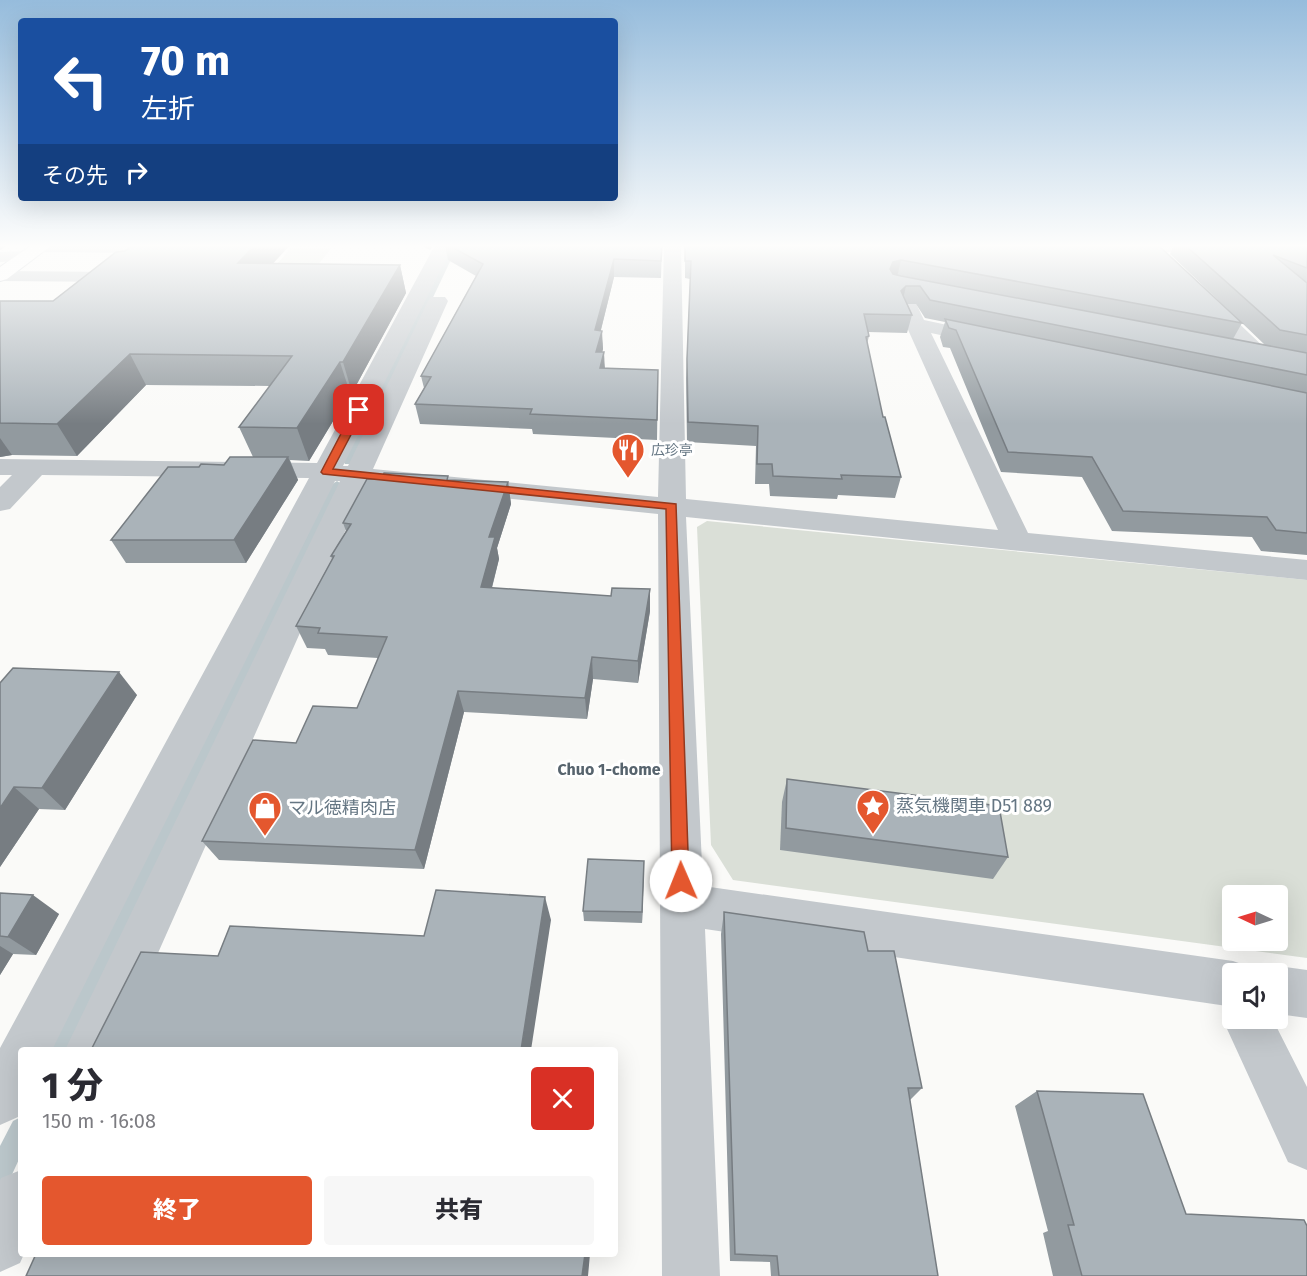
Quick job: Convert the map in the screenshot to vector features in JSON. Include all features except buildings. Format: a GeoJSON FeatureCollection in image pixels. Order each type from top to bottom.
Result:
{"type":"FeatureCollection","features":[{"type":"Feature","properties":{"kind":"street"},"geometry":{"type":"LineString","coordinates":[[91,1047],[417,305]]}},
{"type":"Feature","properties":{"kind":"street"},"geometry":{"type":"LineString","coordinates":[[28,1047],[432,305]]}},
{"type":"Feature","properties":{"kind":"street"},"geometry":{"type":"LineString","coordinates":[[677,305],[672,506],[691,1276]]}},
{"type":"Feature","properties":{"kind":"street"},"geometry":{"type":"LineString","coordinates":[[912,305],[915,324],[1018,542]]}},
{"type":"Feature","properties":{"kind":"street"},"geometry":{"type":"LineString","coordinates":[[1207,305],[1307,401]]}},
{"type":"Feature","properties":{"kind":"street"},"geometry":{"type":"LineString","coordinates":[[915,324],[1007,343]]}},
{"type":"Feature","properties":{"kind":"street"},"geometry":{"type":"LineString","coordinates":[[1224,348],[1298,363]]}},
{"type":"Feature","properties":{"kind":"street"},"geometry":{"type":"LineString","coordinates":[[1272,399],[1307,406]]}},
{"type":"Feature","properties":{"kind":"street"},"geometry":{"type":"LineString","coordinates":[[0,467],[306,470],[1307,570]]}},
{"type":"Feature","properties":{"kind":"street"},"geometry":{"type":"LineString","coordinates":[[0,503],[34,468]]}},
{"type":"Feature","properties":{"kind":"street"},"geometry":{"type":"LineString","coordinates":[[681,904],[1222,992]]}},
{"type":"Feature","properties":{"kind":"street"},"geometry":{"type":"LineString","coordinates":[[1288,991],[1307,994]]}},
{"type":"Feature","properties":{"kind":"street"},"geometry":{"type":"LineString","coordinates":[[1252,1029],[1307,1143]]}},
{"type":"Feature","properties":{"kind":"street"},"geometry":{"type":"LineString","coordinates":[[0,1099],[18,1065]]}},
{"type":"Feature","properties":{"kind":"street"},"geometry":{"type":"LineString","coordinates":[[0,1243],[18,1204]]}},
{"type":"Feature","properties":{"kind":"shaded area"},"geometry":{"type":"Polygon","coordinates":[[[240,305],[286,305],[277,315],[231,315],[240,305]]]}},
{"type":"Feature","properties":{"kind":"shaded area"},"geometry":{"type":"Polygon","coordinates":[[[707,521],[1307,580],[1307,958],[1255,951],[1288,951],[1288,885],[1222,885],[1222,946],[733,880],[711,845],[697,527],[707,521]]]}},
{"type":"Feature","properties":{"kind":"waterway"},"geometry":{"type":"LineString","coordinates":[[349,461],[425,305]]}},
{"type":"Feature","properties":{"kind":"waterway"},"geometry":{"type":"LineString","coordinates":[[61,1047],[337,485]]}},
{"type":"Feature","properties":{"kind":"waterway"},"geometry":{"type":"LineString","coordinates":[[0,1172],[18,1135]]}},
{"type":"Feature","properties":{"kind":"place","name":"広珍亭"},"geometry":{"type":"Point","coordinates":[628,479]}},
{"type":"Feature","properties":{"kind":"place","name":"蒸気機関車 D51 889"},"geometry":{"type":"Point","coordinates":[873,835]}},
{"type":"Feature","properties":{"kind":"place","name":"マル徳精肉店"},"geometry":{"type":"Point","coordinates":[265,837]}},
{"type":"Feature","properties":{"kind":"district","name":"Chuo 1-chome"},"geometry":{"type":"Point","coordinates":[609,769]}},
{"type":"Feature","properties":{"kind":"route"},"geometry":{"type":"LineString","coordinates":[[359,410],[327,472],[672,506],[681,881]]}}]}
